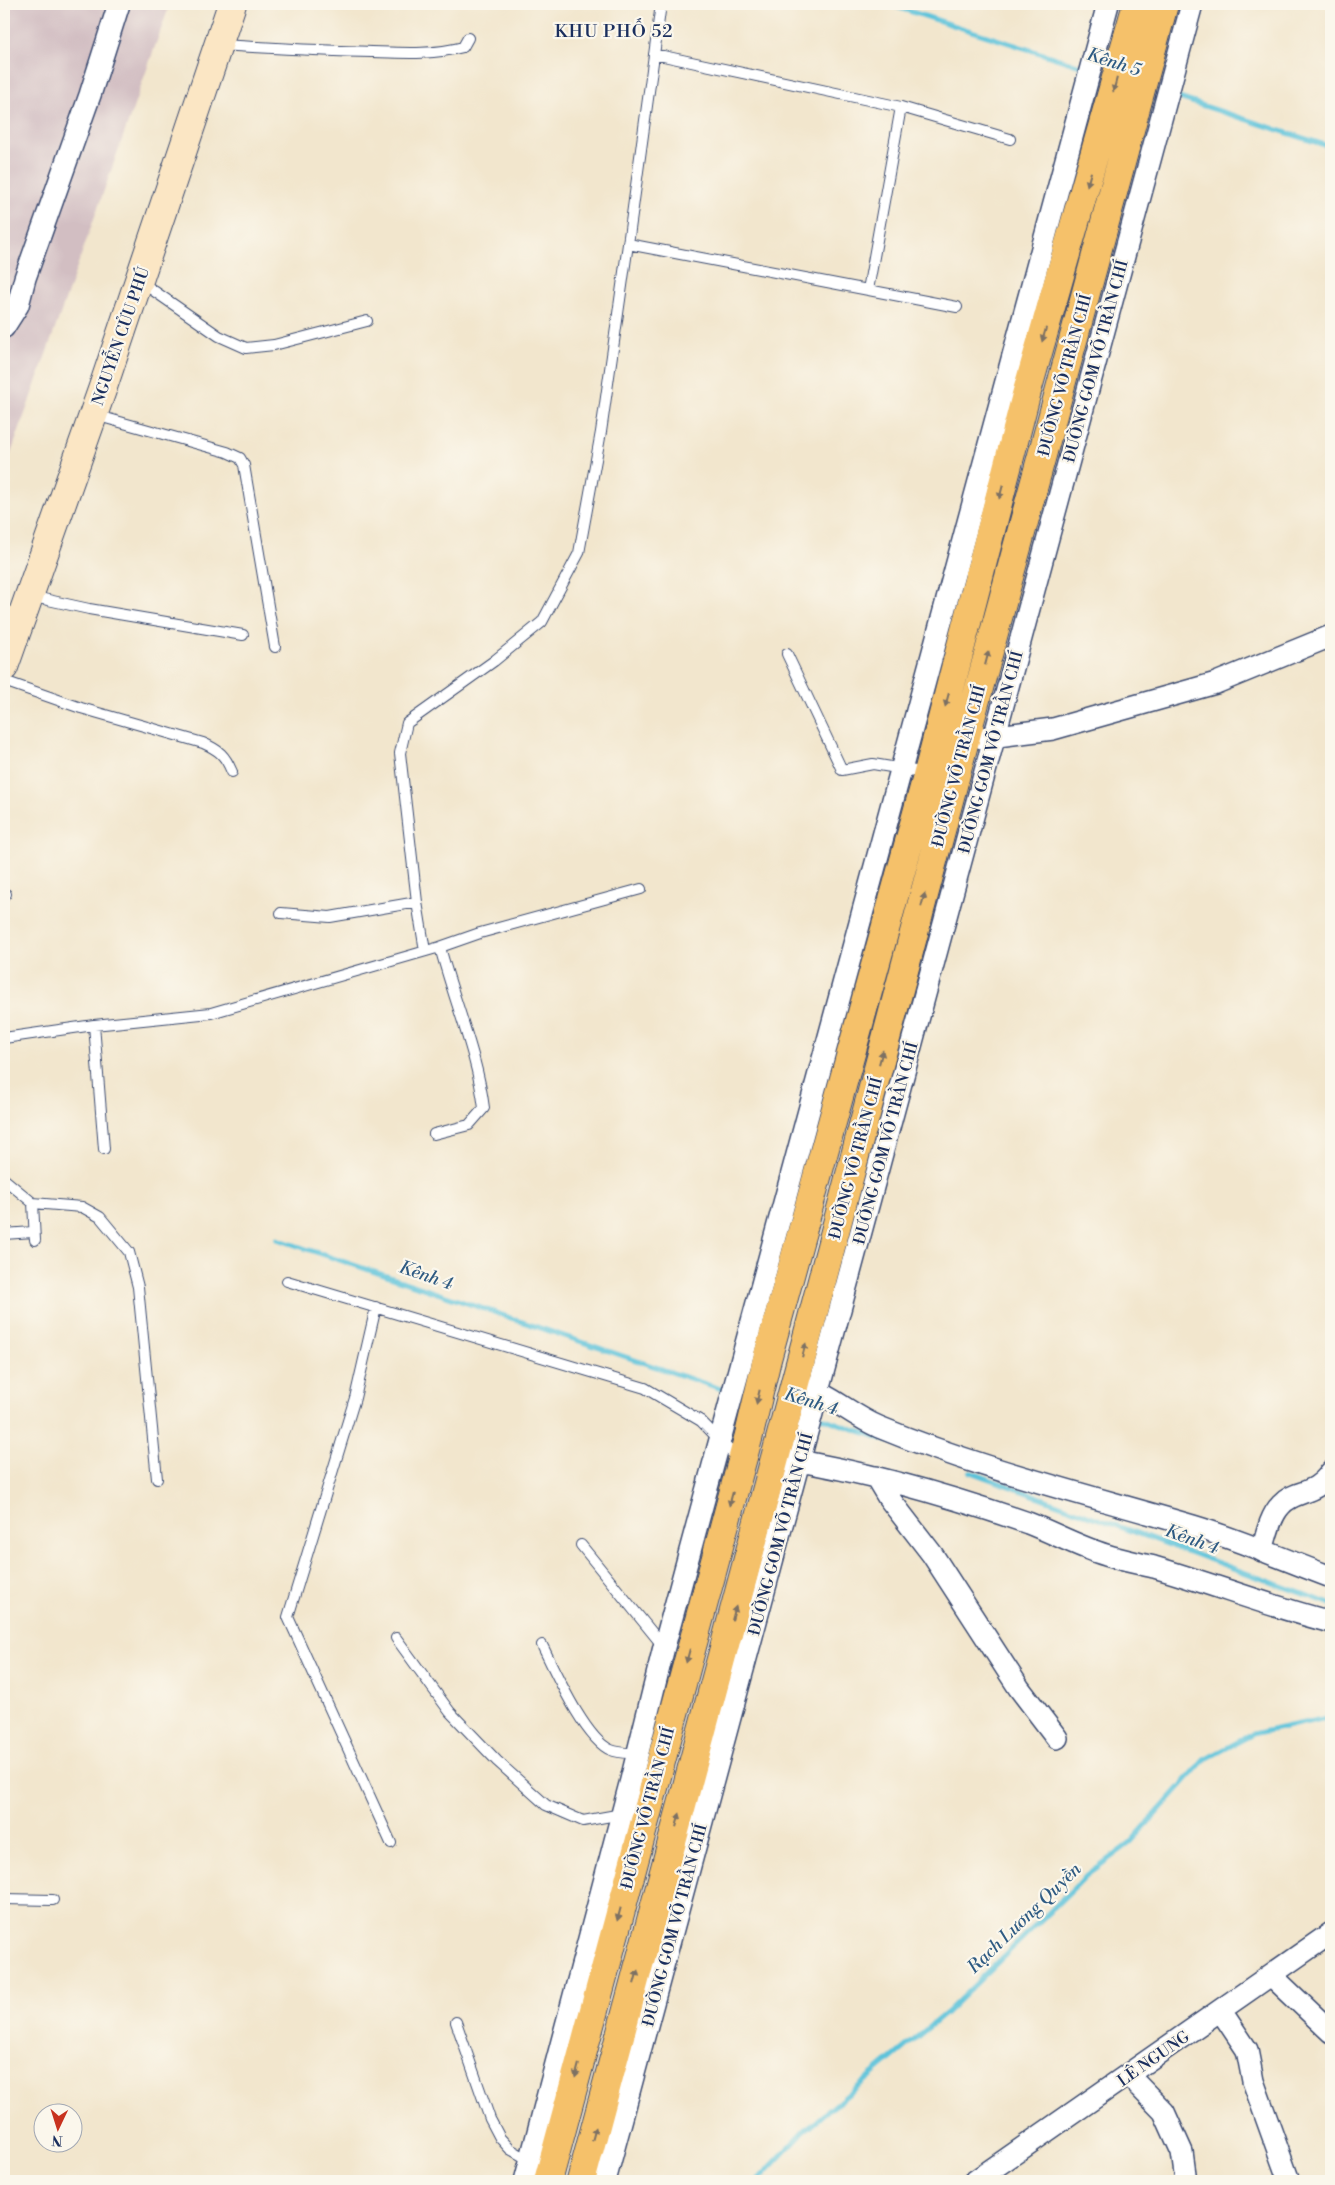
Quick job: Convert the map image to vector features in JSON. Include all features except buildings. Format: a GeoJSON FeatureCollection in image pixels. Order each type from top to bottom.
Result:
{"type":"FeatureCollection","features":[{"type":"Feature","properties":{"kind":"highway","name":"ĐƯỜNG VÕ TRẦN CHÍ"},"geometry":{"type":"LineString","coordinates":[[582,2181],[802,1390],[965,740],[1130,137],[1164,4]]}},
{"type":"Feature","properties":{"kind":"highway","name":"ĐƯỜNG VÕ TRẦN CHÍ"},"geometry":{"type":"LineString","coordinates":[[548,2181],[740,1462],[749,1435],[767,1359],[928,774],[1026,396],[1135,13]]}},
{"type":"Feature","properties":{"kind":"main road","name":"NGUYỄN CỬU PHÚ"},"geometry":{"type":"LineString","coordinates":[[4,667],[93,415],[232,4]]}},
{"type":"Feature","properties":{"kind":"street"},"geometry":{"type":"LineString","coordinates":[[4,327],[18,305],[25,278],[90,95],[119,4]]}},
{"type":"Feature","properties":{"kind":"street"},"geometry":{"type":"LineString","coordinates":[[525,2181],[638,1754],[664,1647],[1108,4]]}},
{"type":"Feature","properties":{"kind":"street","name":"ĐƯỜNG GOM VÕ TRẦN CHÍ"},"geometry":{"type":"LineString","coordinates":[[802,1390],[994,736],[1192,4]]}},
{"type":"Feature","properties":{"kind":"street"},"geometry":{"type":"LineString","coordinates":[[965,740],[1053,729],[1216,683],[1331,636]]}},
{"type":"Feature","properties":{"kind":"street"},"geometry":{"type":"LineString","coordinates":[[802,1390],[832,1399],[852,1413],[879,1427],[954,1454],[1195,1527],[1331,1577]]}},
{"type":"Feature","properties":{"kind":"street"},"geometry":{"type":"LineString","coordinates":[[785,1453],[876,1477],[1028,1524],[1105,1555],[1154,1567],[1282,1609],[1331,1622]]}},
{"type":"Feature","properties":{"kind":"street","name":"ĐƯỜNG GOM VÕ TRẦN CHÍ"},"geometry":{"type":"LineString","coordinates":[[606,2181],[785,1453]]}},
{"type":"Feature","properties":{"kind":"street"},"geometry":{"type":"LineString","coordinates":[[1262,1551],[1271,1521],[1279,1507],[1291,1498],[1321,1485],[1331,1472]]}},
{"type":"Feature","properties":{"kind":"street"},"geometry":{"type":"LineString","coordinates":[[876,1477],[888,1497],[932,1554],[1019,1688],[1057,1738]]}},
{"type":"Feature","properties":{"kind":"street","name":"LÊ NGUNG"},"geometry":{"type":"LineString","coordinates":[[974,2181],[1331,1933]]}},
{"type":"Feature","properties":{"kind":"street"},"geometry":{"type":"LineString","coordinates":[[1271,1975],[1331,2032]]}},
{"type":"Feature","properties":{"kind":"street"},"geometry":{"type":"LineString","coordinates":[[1221,2011],[1246,2050],[1253,2081],[1289,2181]]}},
{"type":"Feature","properties":{"kind":"street"},"geometry":{"type":"LineString","coordinates":[[1128,2075],[1164,2112],[1182,2152],[1186,2181]]}},
{"type":"Feature","properties":{"kind":"lane"},"geometry":{"type":"LineString","coordinates":[[425,951],[417,902],[400,753],[407,723],[494,660],[542,622],[579,553],[601,432],[661,4]]}},
{"type":"Feature","properties":{"kind":"lane"},"geometry":{"type":"LineString","coordinates":[[218,45],[330,52],[421,53],[446,52],[463,46],[468,38]]}},
{"type":"Feature","properties":{"kind":"lane"},"geometry":{"type":"LineString","coordinates":[[654,54],[901,107],[1010,139]]}},
{"type":"Feature","properties":{"kind":"lane"},"geometry":{"type":"LineString","coordinates":[[868,290],[901,107]]}},
{"type":"Feature","properties":{"kind":"lane"},"geometry":{"type":"LineString","coordinates":[[628,244],[957,307]]}},
{"type":"Feature","properties":{"kind":"lane"},"geometry":{"type":"LineString","coordinates":[[139,281],[219,336],[246,348],[274,345],[367,321]]}},
{"type":"Feature","properties":{"kind":"lane"},"geometry":{"type":"LineString","coordinates":[[93,415],[227,452],[240,458],[244,465],[249,490],[252,522],[275,647]]}},
{"type":"Feature","properties":{"kind":"lane"},"geometry":{"type":"LineString","coordinates":[[29,596],[89,609],[243,635]]}},
{"type":"Feature","properties":{"kind":"lane"},"geometry":{"type":"LineString","coordinates":[[787,654],[842,770],[873,764],[928,774]]}},
{"type":"Feature","properties":{"kind":"lane"},"geometry":{"type":"LineString","coordinates":[[4,681],[81,708],[203,743],[219,750],[228,762],[232,772]]}},
{"type":"Feature","properties":{"kind":"lane"},"geometry":{"type":"LineString","coordinates":[[4,1038],[94,1025],[211,1013],[440,947],[480,933],[641,889]]}},
{"type":"Feature","properties":{"kind":"lane"},"geometry":{"type":"LineString","coordinates":[[281,913],[330,917],[417,902]]}},
{"type":"Feature","properties":{"kind":"lane"},"geometry":{"type":"LineString","coordinates":[[434,1134],[469,1125],[484,1108],[473,1053],[452,991],[440,947]]}},
{"type":"Feature","properties":{"kind":"lane"},"geometry":{"type":"LineString","coordinates":[[94,1025],[104,1149]]}},
{"type":"Feature","properties":{"kind":"lane"},"geometry":{"type":"LineString","coordinates":[[4,1180],[32,1203],[82,1207],[100,1217],[130,1252],[138,1287],[157,1479]]}},
{"type":"Feature","properties":{"kind":"lane"},"geometry":{"type":"LineString","coordinates":[[4,1234],[34,1236],[32,1203]]}},
{"type":"Feature","properties":{"kind":"lane"},"geometry":{"type":"LineString","coordinates":[[287,1281],[566,1366],[645,1388],[701,1421],[740,1462]]}},
{"type":"Feature","properties":{"kind":"lane"},"geometry":{"type":"LineString","coordinates":[[376,1307],[355,1398],[288,1617],[391,1842]]}},
{"type":"Feature","properties":{"kind":"lane"},"geometry":{"type":"LineString","coordinates":[[581,1545],[664,1647]]}},
{"type":"Feature","properties":{"kind":"lane"},"geometry":{"type":"LineString","coordinates":[[396,1638],[450,1712],[497,1761],[546,1804],[583,1821],[622,1814]]}},
{"type":"Feature","properties":{"kind":"lane"},"geometry":{"type":"LineString","coordinates":[[542,1644],[563,1687],[598,1740],[610,1749],[638,1754]]}},
{"type":"Feature","properties":{"kind":"lane"},"geometry":{"type":"LineString","coordinates":[[4,1899],[52,1900]]}},
{"type":"Feature","properties":{"kind":"lane"},"geometry":{"type":"LineString","coordinates":[[456,2022],[490,2119],[500,2138],[510,2149],[530,2161]]}},
{"type":"Feature","properties":{"kind":"shaded area"},"geometry":{"type":"Polygon","coordinates":[[[4,4],[170,4],[4,473],[4,4]]]}},
{"type":"Feature","properties":{"kind":"waterway","name":"Kênh 5"},"geometry":{"type":"LineString","coordinates":[[887,4],[1087,68]]}},
{"type":"Feature","properties":{"kind":"waterway","name":"Kênh 5"},"geometry":{"type":"LineString","coordinates":[[1173,96],[1331,147]]}},
{"type":"Feature","properties":{"kind":"waterway","name":"Kênh 4"},"geometry":{"type":"LineString","coordinates":[[277,1239],[727,1391]]}},
{"type":"Feature","properties":{"kind":"waterway","name":"Kênh 4"},"geometry":{"type":"LineString","coordinates":[[817,1416],[887,1441]]}},
{"type":"Feature","properties":{"kind":"waterway","name":"Kênh 4"},"geometry":{"type":"LineString","coordinates":[[970,1472],[1331,1604]]}},
{"type":"Feature","properties":{"kind":"waterway","name":"Rạch Lương Quyền"},"geometry":{"type":"LineString","coordinates":[[757,2181],[804,2131],[947,2012],[1087,1875],[1130,1843],[1204,1760],[1253,1734],[1331,1717]]}},
{"type":"Feature","properties":{"kind":"district","name":"KHU PHỐ 52"},"geometry":{"type":"Point","coordinates":[614,31]}}]}
